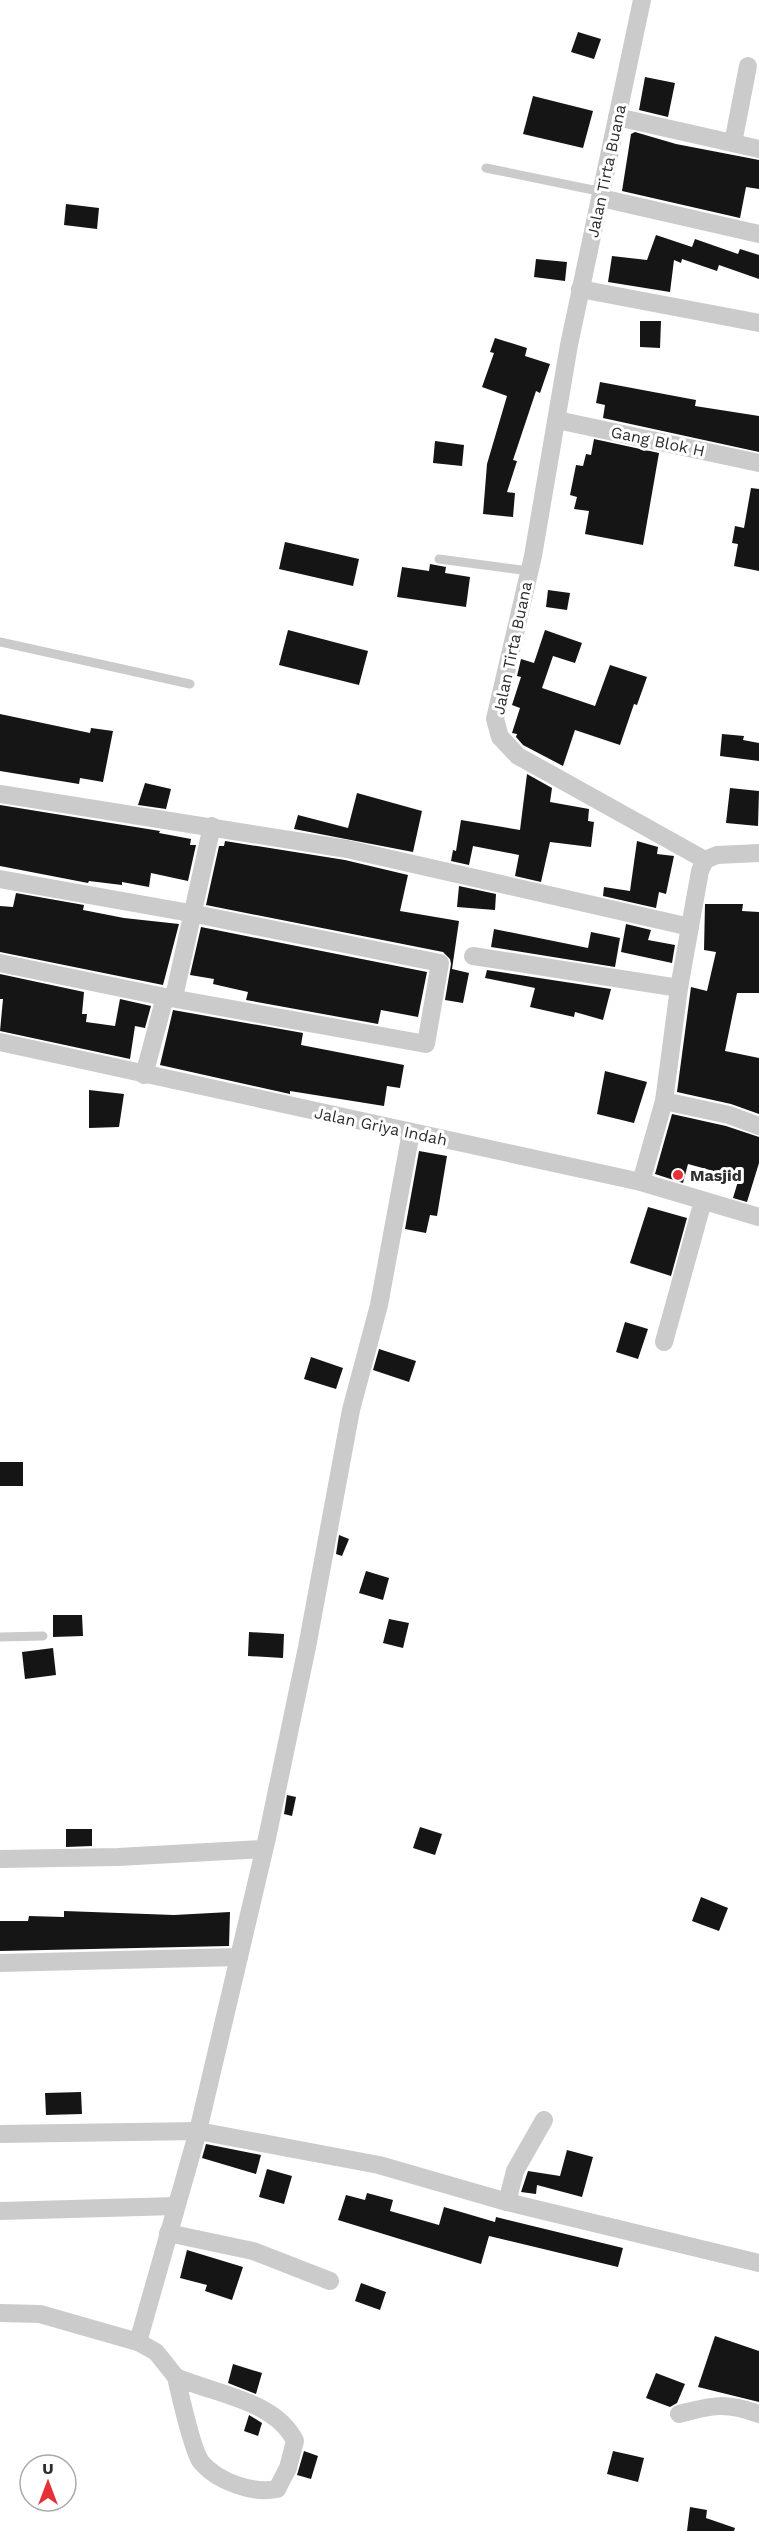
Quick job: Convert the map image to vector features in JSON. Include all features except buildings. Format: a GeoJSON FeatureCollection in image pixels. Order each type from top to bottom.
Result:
{"type":"FeatureCollection","features":[{"type":"Feature","properties":{"kind":"street","name":"Jalan Tirta Buana"},"geometry":{"type":"LineString","coordinates":[[642,0],[580,289],[529,571],[495,719],[500,736],[518,756],[705,860]]}},
{"type":"Feature","properties":{"kind":"street"},"geometry":{"type":"LineString","coordinates":[[733,143],[748,66]]}},
{"type":"Feature","properties":{"kind":"street"},"geometry":{"type":"LineString","coordinates":[[617,117],[759,148]]}},
{"type":"Feature","properties":{"kind":"street"},"geometry":{"type":"LineString","coordinates":[[602,195],[759,234]]}},
{"type":"Feature","properties":{"kind":"street"},"geometry":{"type":"LineString","coordinates":[[580,289],[759,322]]}},
{"type":"Feature","properties":{"kind":"street","name":"Gang Blok H"},"geometry":{"type":"LineString","coordinates":[[557,420],[759,463]]}},
{"type":"Feature","properties":{"kind":"street"},"geometry":{"type":"LineString","coordinates":[[0,794],[347,849],[690,927]]}},
{"type":"Feature","properties":{"kind":"street"},"geometry":{"type":"LineString","coordinates":[[144,1074],[169,997],[212,826]]}},
{"type":"Feature","properties":{"kind":"street"},"geometry":{"type":"LineString","coordinates":[[641,1182],[664,1101],[679,988],[700,871],[705,860],[717,855],[759,853]]}},
{"type":"Feature","properties":{"kind":"street"},"geometry":{"type":"LineString","coordinates":[[0,879],[190,913],[440,963],[426,1044],[169,997],[0,963]]}},
{"type":"Feature","properties":{"kind":"street"},"geometry":{"type":"LineString","coordinates":[[473,956],[679,988]]}},
{"type":"Feature","properties":{"kind":"street","name":"Jalan Griya Indah"},"geometry":{"type":"LineString","coordinates":[[0,1042],[641,1182],[759,1217]]}},
{"type":"Feature","properties":{"kind":"street"},"geometry":{"type":"LineString","coordinates":[[664,1101],[729,1115],[759,1126]]}},
{"type":"Feature","properties":{"kind":"street"},"geometry":{"type":"LineString","coordinates":[[138,2342],[198,2131],[239,1957],[307,1647],[351,1410],[379,1305],[411,1132]]}},
{"type":"Feature","properties":{"kind":"street"},"geometry":{"type":"LineString","coordinates":[[664,1342],[703,1201]]}},
{"type":"Feature","properties":{"kind":"street"},"geometry":{"type":"LineString","coordinates":[[0,1859],[118,1857],[263,1849]]}},
{"type":"Feature","properties":{"kind":"street"},"geometry":{"type":"LineString","coordinates":[[0,1963],[239,1957]]}},
{"type":"Feature","properties":{"kind":"street"},"geometry":{"type":"LineString","coordinates":[[507,2202],[515,2171],[544,2121]]}},
{"type":"Feature","properties":{"kind":"street"},"geometry":{"type":"LineString","coordinates":[[0,2134],[198,2131],[379,2165],[507,2202],[759,2263]]}},
{"type":"Feature","properties":{"kind":"street"},"geometry":{"type":"LineString","coordinates":[[0,2211],[176,2206]]}},
{"type":"Feature","properties":{"kind":"street"},"geometry":{"type":"LineString","coordinates":[[168,2233],[253,2251],[330,2281]]}},
{"type":"Feature","properties":{"kind":"street"},"geometry":{"type":"LineString","coordinates":[[0,2313],[40,2314],[138,2342],[156,2352],[176,2377],[183,2409],[200,2461],[217,2475],[252,2490],[277,2489],[288,2468],[295,2441],[288,2427],[257,2407],[176,2377]]}},
{"type":"Feature","properties":{"kind":"street"},"geometry":{"type":"LineString","coordinates":[[679,2414],[715,2404],[735,2405],[759,2415]]}},
{"type":"Feature","properties":{"kind":"lane"},"geometry":{"type":"LineString","coordinates":[[486,168],[602,195]]}},
{"type":"Feature","properties":{"kind":"lane"},"geometry":{"type":"LineString","coordinates":[[439,559],[529,571]]}},
{"type":"Feature","properties":{"kind":"lane"},"geometry":{"type":"LineString","coordinates":[[0,642],[190,684]]}},
{"type":"Feature","properties":{"kind":"lane"},"geometry":{"type":"LineString","coordinates":[[0,1637],[43,1636]]}},
{"type":"Feature","properties":{"kind":"place","name":"Masjid"},"geometry":{"type":"Point","coordinates":[678,1175]}}]}
